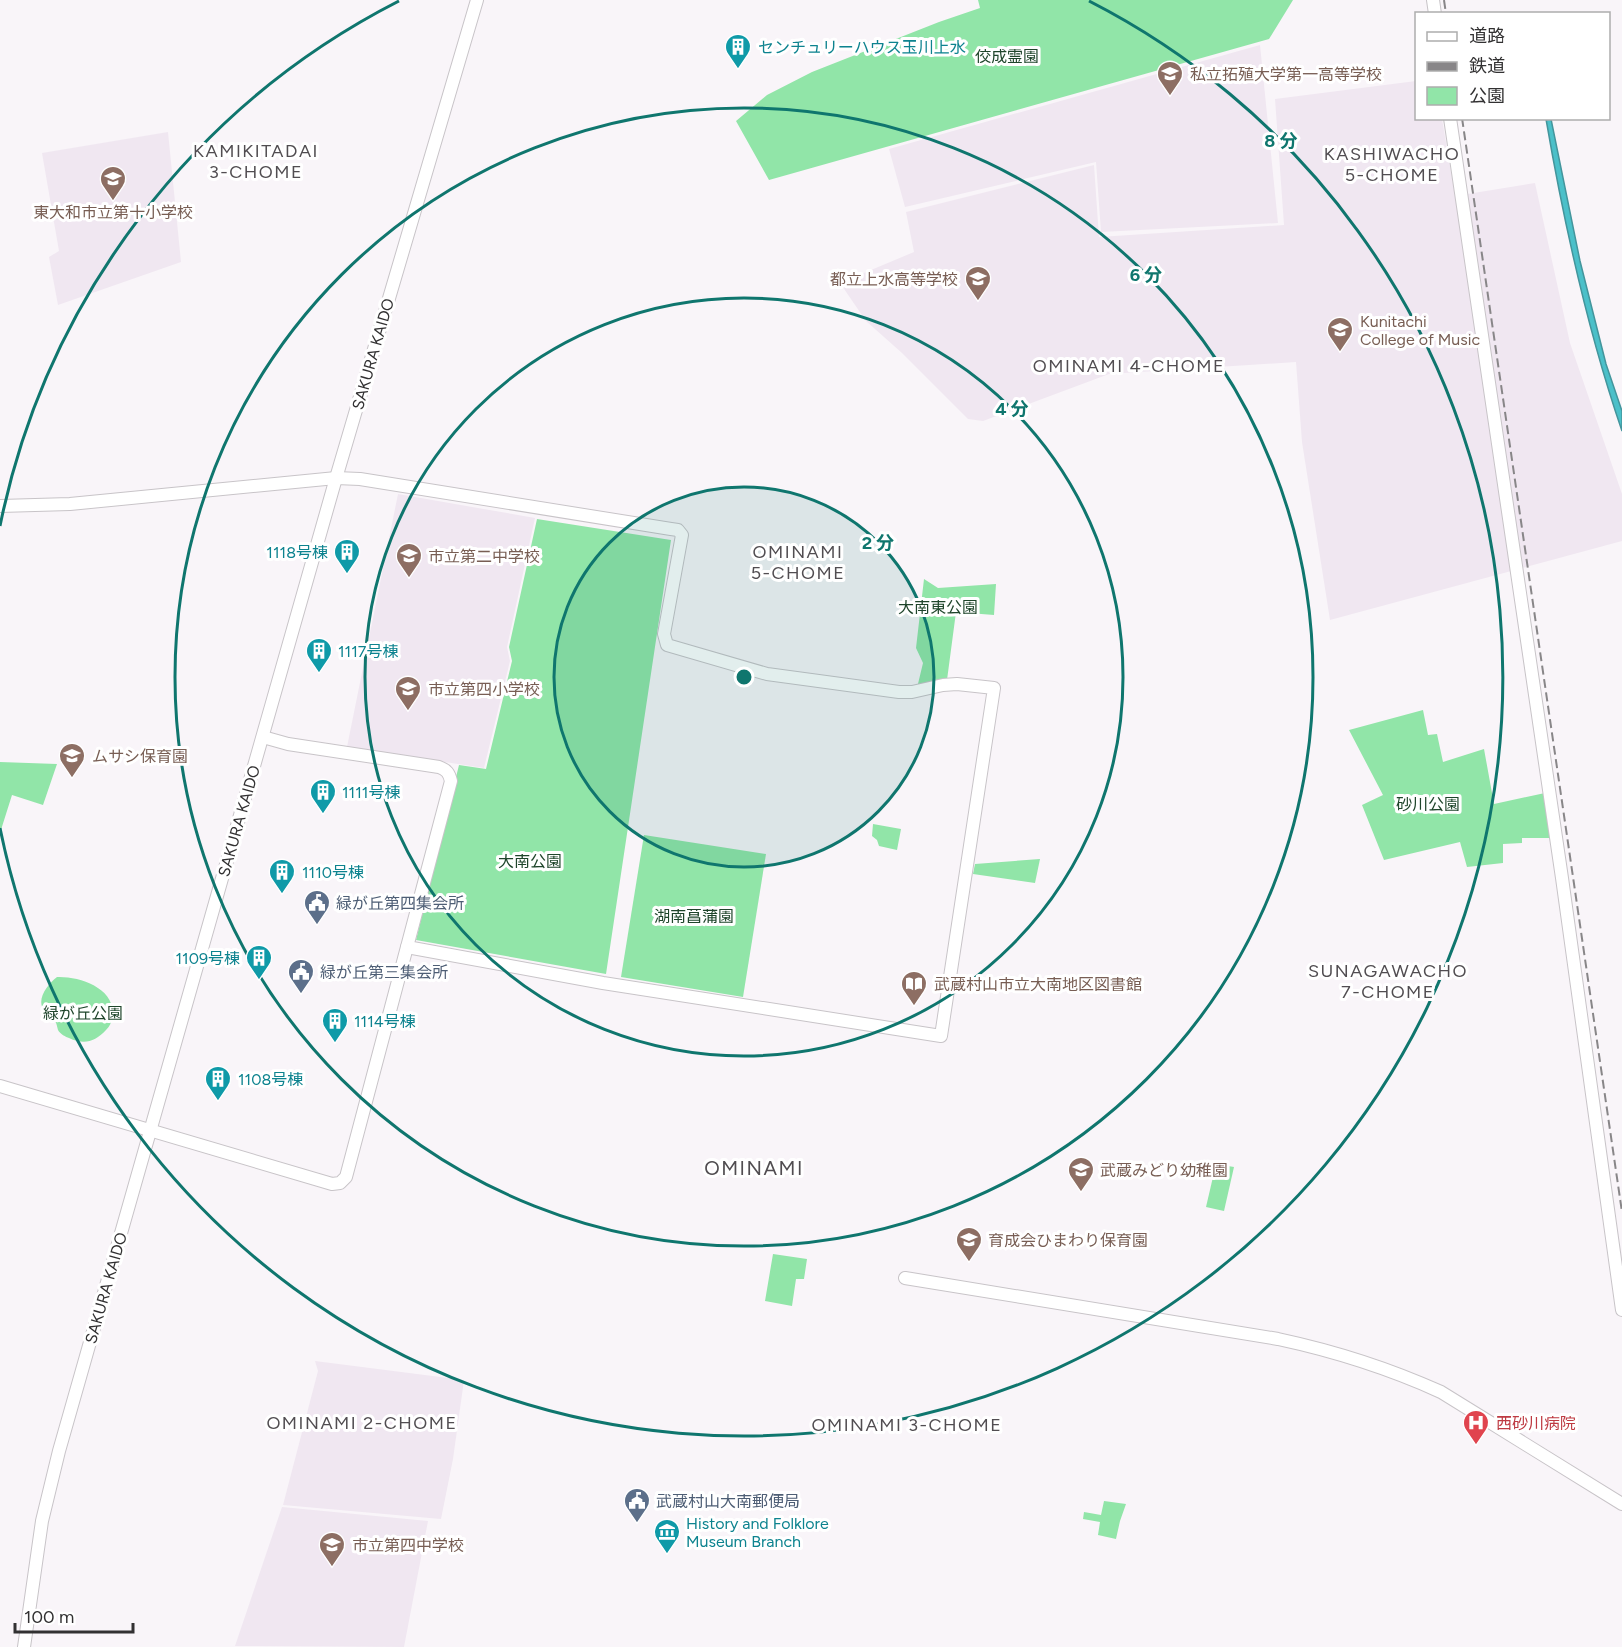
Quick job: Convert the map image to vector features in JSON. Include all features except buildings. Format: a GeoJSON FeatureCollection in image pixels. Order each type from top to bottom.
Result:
{"type":"FeatureCollection","features":[{"type":"Feature","properties":{"kind":"street","name":"SAKURA KAIDO"},"geometry":{"type":"LineString","coordinates":[[24,1647],[42,1521],[59,1451],[336,478],[477,0]]}},
{"type":"Feature","properties":{"kind":"street"},"geometry":{"type":"LineString","coordinates":[[1450,120],[1622,1310]]}},
{"type":"Feature","properties":{"kind":"street"},"geometry":{"type":"LineString","coordinates":[[0,507],[70,504],[336,478],[393,484],[678,530],[682,535],[664,633],[667,645],[767,674],[899,692],[957,684],[994,688],[942,1036],[603,982],[407,947]]}},
{"type":"Feature","properties":{"kind":"street"},"geometry":{"type":"LineString","coordinates":[[0,1086],[332,1184],[343,1180],[348,1171],[451,781],[445,769],[439,767],[288,744],[263,737]]}},
{"type":"Feature","properties":{"kind":"street"},"geometry":{"type":"LineString","coordinates":[[904,1278],[1278,1339],[1363,1361],[1441,1392],[1622,1504]]}},
{"type":"Feature","properties":{"kind":"shaded area","name":"私立拓殖大学第一高等学校"},"geometry":{"type":"Polygon","coordinates":[[[1260,45],[1278,223],[1101,232],[1096,162],[905,207],[889,149],[1260,45]]]}},
{"type":"Feature","properties":{"kind":"shaded area","name":"Kunitachi College of Music"},"geometry":{"type":"Polygon","coordinates":[[[1415,81],[1415,120],[1442,120],[1455,196],[1535,183],[1570,343],[1622,494],[1622,541],[1330,620],[1302,442],[1296,362],[1109,374],[983,421],[968,419],[902,353],[866,321],[840,283],[914,252],[906,212],[1094,165],[1099,237],[1284,225],[1275,99],[1415,81]]]}},
{"type":"Feature","properties":{"kind":"shaded area","name":"東大和市立第十小学校"},"geometry":{"type":"Polygon","coordinates":[[[168,132],[181,262],[58,305],[49,257],[59,251],[42,153],[168,132]]]}},
{"type":"Feature","properties":{"kind":"shaded area"},"geometry":{"type":"Polygon","coordinates":[[[398,494],[535,518],[507,647],[510,661],[484,768],[347,747],[398,494]]]}},
{"type":"Feature","properties":{"kind":"shaded area"},"geometry":{"type":"Polygon","coordinates":[[[315,1361],[464,1380],[453,1459],[441,1519],[283,1505],[318,1371],[315,1361]]]}},
{"type":"Feature","properties":{"kind":"shaded area"},"geometry":{"type":"Polygon","coordinates":[[[282,1507],[428,1521],[404,1647],[235,1646],[282,1507]]]}},
{"type":"Feature","properties":{"kind":"green space","name":"佼成霊園"},"geometry":{"type":"Polygon","coordinates":[[[978,0],[1293,0],[1269,39],[769,180],[736,121],[767,95],[812,72],[980,8],[978,0]]]}},
{"type":"Feature","properties":{"kind":"green space","name":"大南公園"},"geometry":{"type":"Polygon","coordinates":[[[537,519],[671,540],[606,974],[416,940],[459,765],[486,769],[512,661],[509,647],[537,519]]]}},
{"type":"Feature","properties":{"kind":"green space","name":"大南東公園"},"geometry":{"type":"Polygon","coordinates":[[[924,579],[938,588],[996,584],[994,615],[956,612],[947,680],[917,688],[923,663],[916,648],[924,579]]]}},
{"type":"Feature","properties":{"kind":"green space","name":"砂川公園"},"geometry":{"type":"Polygon","coordinates":[[[1423,710],[1428,735],[1437,734],[1443,762],[1484,749],[1494,804],[1545,793],[1553,838],[1522,838],[1522,843],[1503,844],[1503,863],[1467,867],[1460,842],[1384,860],[1362,805],[1383,795],[1349,730],[1423,710]]]}},
{"type":"Feature","properties":{"kind":"green space"},"geometry":{"type":"Polygon","coordinates":[[[0,762],[57,764],[43,805],[12,795],[0,833],[0,762]]]}},
{"type":"Feature","properties":{"kind":"green space"},"geometry":{"type":"Polygon","coordinates":[[[873,824],[901,829],[897,850],[879,846],[877,840],[872,836],[873,824]]]}},
{"type":"Feature","properties":{"kind":"green space","name":"湖南菖蒲園"},"geometry":{"type":"Polygon","coordinates":[[[644,835],[766,854],[743,997],[621,977],[644,835]]]}},
{"type":"Feature","properties":{"kind":"green space"},"geometry":{"type":"Polygon","coordinates":[[[1040,859],[1035,883],[973,874],[975,864],[1040,859]]]}},
{"type":"Feature","properties":{"kind":"green space","name":"緑が丘公園"},"geometry":{"type":"Polygon","coordinates":[[[57,977],[86,982],[95,986],[109,999],[112,1018],[107,1029],[98,1037],[84,1042],[66,1037],[59,1031],[55,1021],[45,1012],[41,1003],[42,998],[46,988],[57,977]]]}},
{"type":"Feature","properties":{"kind":"green space"},"geometry":{"type":"Polygon","coordinates":[[[1216,1164],[1234,1167],[1224,1211],[1206,1207],[1216,1164]]]}},
{"type":"Feature","properties":{"kind":"green space"},"geometry":{"type":"Polygon","coordinates":[[[773,1254],[807,1259],[804,1279],[796,1279],[792,1306],[765,1301],[773,1254]]]}},
{"type":"Feature","properties":{"kind":"green space"},"geometry":{"type":"Polygon","coordinates":[[[1104,1501],[1126,1504],[1116,1539],[1098,1535],[1100,1522],[1083,1519],[1084,1512],[1101,1515],[1104,1501]]]}},
{"type":"Feature","properties":{"kind":"water"},"geometry":{"type":"Polygon","coordinates":[[[1546,120],[1551,120],[1580,261],[1606,364],[1622,411],[1622,431],[1598,354],[1561,198],[1546,120]]]}},
{"type":"Feature","properties":{"kind":"railway"},"geometry":{"type":"LineString","coordinates":[[1444,0],[1446,12]]}},
{"type":"Feature","properties":{"kind":"railway"},"geometry":{"type":"LineString","coordinates":[[1462,120],[1622,1212]]}},
{"type":"Feature","properties":{"kind":"place","name":"センチュリーハウス玉川上水"},"geometry":{"type":"Point","coordinates":[738,70]}},
{"type":"Feature","properties":{"kind":"place","name":"私立拓殖大学第一高等学校"},"geometry":{"type":"Point","coordinates":[1170,97]}},
{"type":"Feature","properties":{"kind":"place","name":"東大和市立第十小学校"},"geometry":{"type":"Point","coordinates":[113,202]}},
{"type":"Feature","properties":{"kind":"place","name":"都立上水高等学校"},"geometry":{"type":"Point","coordinates":[978,302]}},
{"type":"Feature","properties":{"kind":"place","name":"Kunitachi College of Music"},"geometry":{"type":"Point","coordinates":[1340,353]}},
{"type":"Feature","properties":{"kind":"place","name":"1118号棟"},"geometry":{"type":"Point","coordinates":[347,575]}},
{"type":"Feature","properties":{"kind":"place","name":"市立第二中学校"},"geometry":{"type":"Point","coordinates":[409,579]}},
{"type":"Feature","properties":{"kind":"place","name":"1117号棟"},"geometry":{"type":"Point","coordinates":[319,674]}},
{"type":"Feature","properties":{"kind":"place","name":"市立第四小学校"},"geometry":{"type":"Point","coordinates":[408,712]}},
{"type":"Feature","properties":{"kind":"place","name":"ムサシ保育園"},"geometry":{"type":"Point","coordinates":[72,779]}},
{"type":"Feature","properties":{"kind":"place","name":"1111号棟"},"geometry":{"type":"Point","coordinates":[323,815]}},
{"type":"Feature","properties":{"kind":"place","name":"1110号棟"},"geometry":{"type":"Point","coordinates":[282,895]}},
{"type":"Feature","properties":{"kind":"place","name":"緑が丘第四集会所"},"geometry":{"type":"Point","coordinates":[317,926]}},
{"type":"Feature","properties":{"kind":"place","name":"1109号棟"},"geometry":{"type":"Point","coordinates":[259,981]}},
{"type":"Feature","properties":{"kind":"place","name":"緑が丘第三集会所"},"geometry":{"type":"Point","coordinates":[301,995]}},
{"type":"Feature","properties":{"kind":"place","name":"武蔵村山市立大南地区図書館"},"geometry":{"type":"Point","coordinates":[914,1007]}},
{"type":"Feature","properties":{"kind":"place","name":"1114号棟"},"geometry":{"type":"Point","coordinates":[335,1044]}},
{"type":"Feature","properties":{"kind":"place","name":"1108号棟"},"geometry":{"type":"Point","coordinates":[218,1102]}},
{"type":"Feature","properties":{"kind":"place","name":"武蔵みどり幼稚園"},"geometry":{"type":"Point","coordinates":[1081,1193]}},
{"type":"Feature","properties":{"kind":"place","name":"育成会ひまわり保育園"},"geometry":{"type":"Point","coordinates":[969,1263]}},
{"type":"Feature","properties":{"kind":"place","name":"西砂川病院"},"geometry":{"type":"Point","coordinates":[1476,1446]}},
{"type":"Feature","properties":{"kind":"place","name":"武蔵村山大南郵便局"},"geometry":{"type":"Point","coordinates":[637,1524]}},
{"type":"Feature","properties":{"kind":"place","name":"History and Folklore Museum Branch"},"geometry":{"type":"Point","coordinates":[667,1555]}},
{"type":"Feature","properties":{"kind":"place","name":"市立第四中学校"},"geometry":{"type":"Point","coordinates":[332,1568]}},
{"type":"Feature","properties":{"kind":"district","name":"KAMIKITADAI 3-CHOME"},"geometry":{"type":"Point","coordinates":[256,161]}},
{"type":"Feature","properties":{"kind":"district","name":"KASHIWACHO 5-CHOME"},"geometry":{"type":"Point","coordinates":[1392,164]}},
{"type":"Feature","properties":{"kind":"district","name":"OMINAMI 4-CHOME"},"geometry":{"type":"Point","coordinates":[1129,366]}},
{"type":"Feature","properties":{"kind":"district","name":"OMINAMI 5-CHOME"},"geometry":{"type":"Point","coordinates":[798,562]}},
{"type":"Feature","properties":{"kind":"district","name":"SUNAGAWACHO 7-CHOME"},"geometry":{"type":"Point","coordinates":[1388,981]}},
{"type":"Feature","properties":{"kind":"district","name":"OMINAMI"},"geometry":{"type":"Point","coordinates":[754,1168]}},
{"type":"Feature","properties":{"kind":"district","name":"OMINAMI 2-CHOME"},"geometry":{"type":"Point","coordinates":[362,1423]}},
{"type":"Feature","properties":{"kind":"district","name":"OMINAMI 3-CHOME"},"geometry":{"type":"Point","coordinates":[907,1425]}}]}
